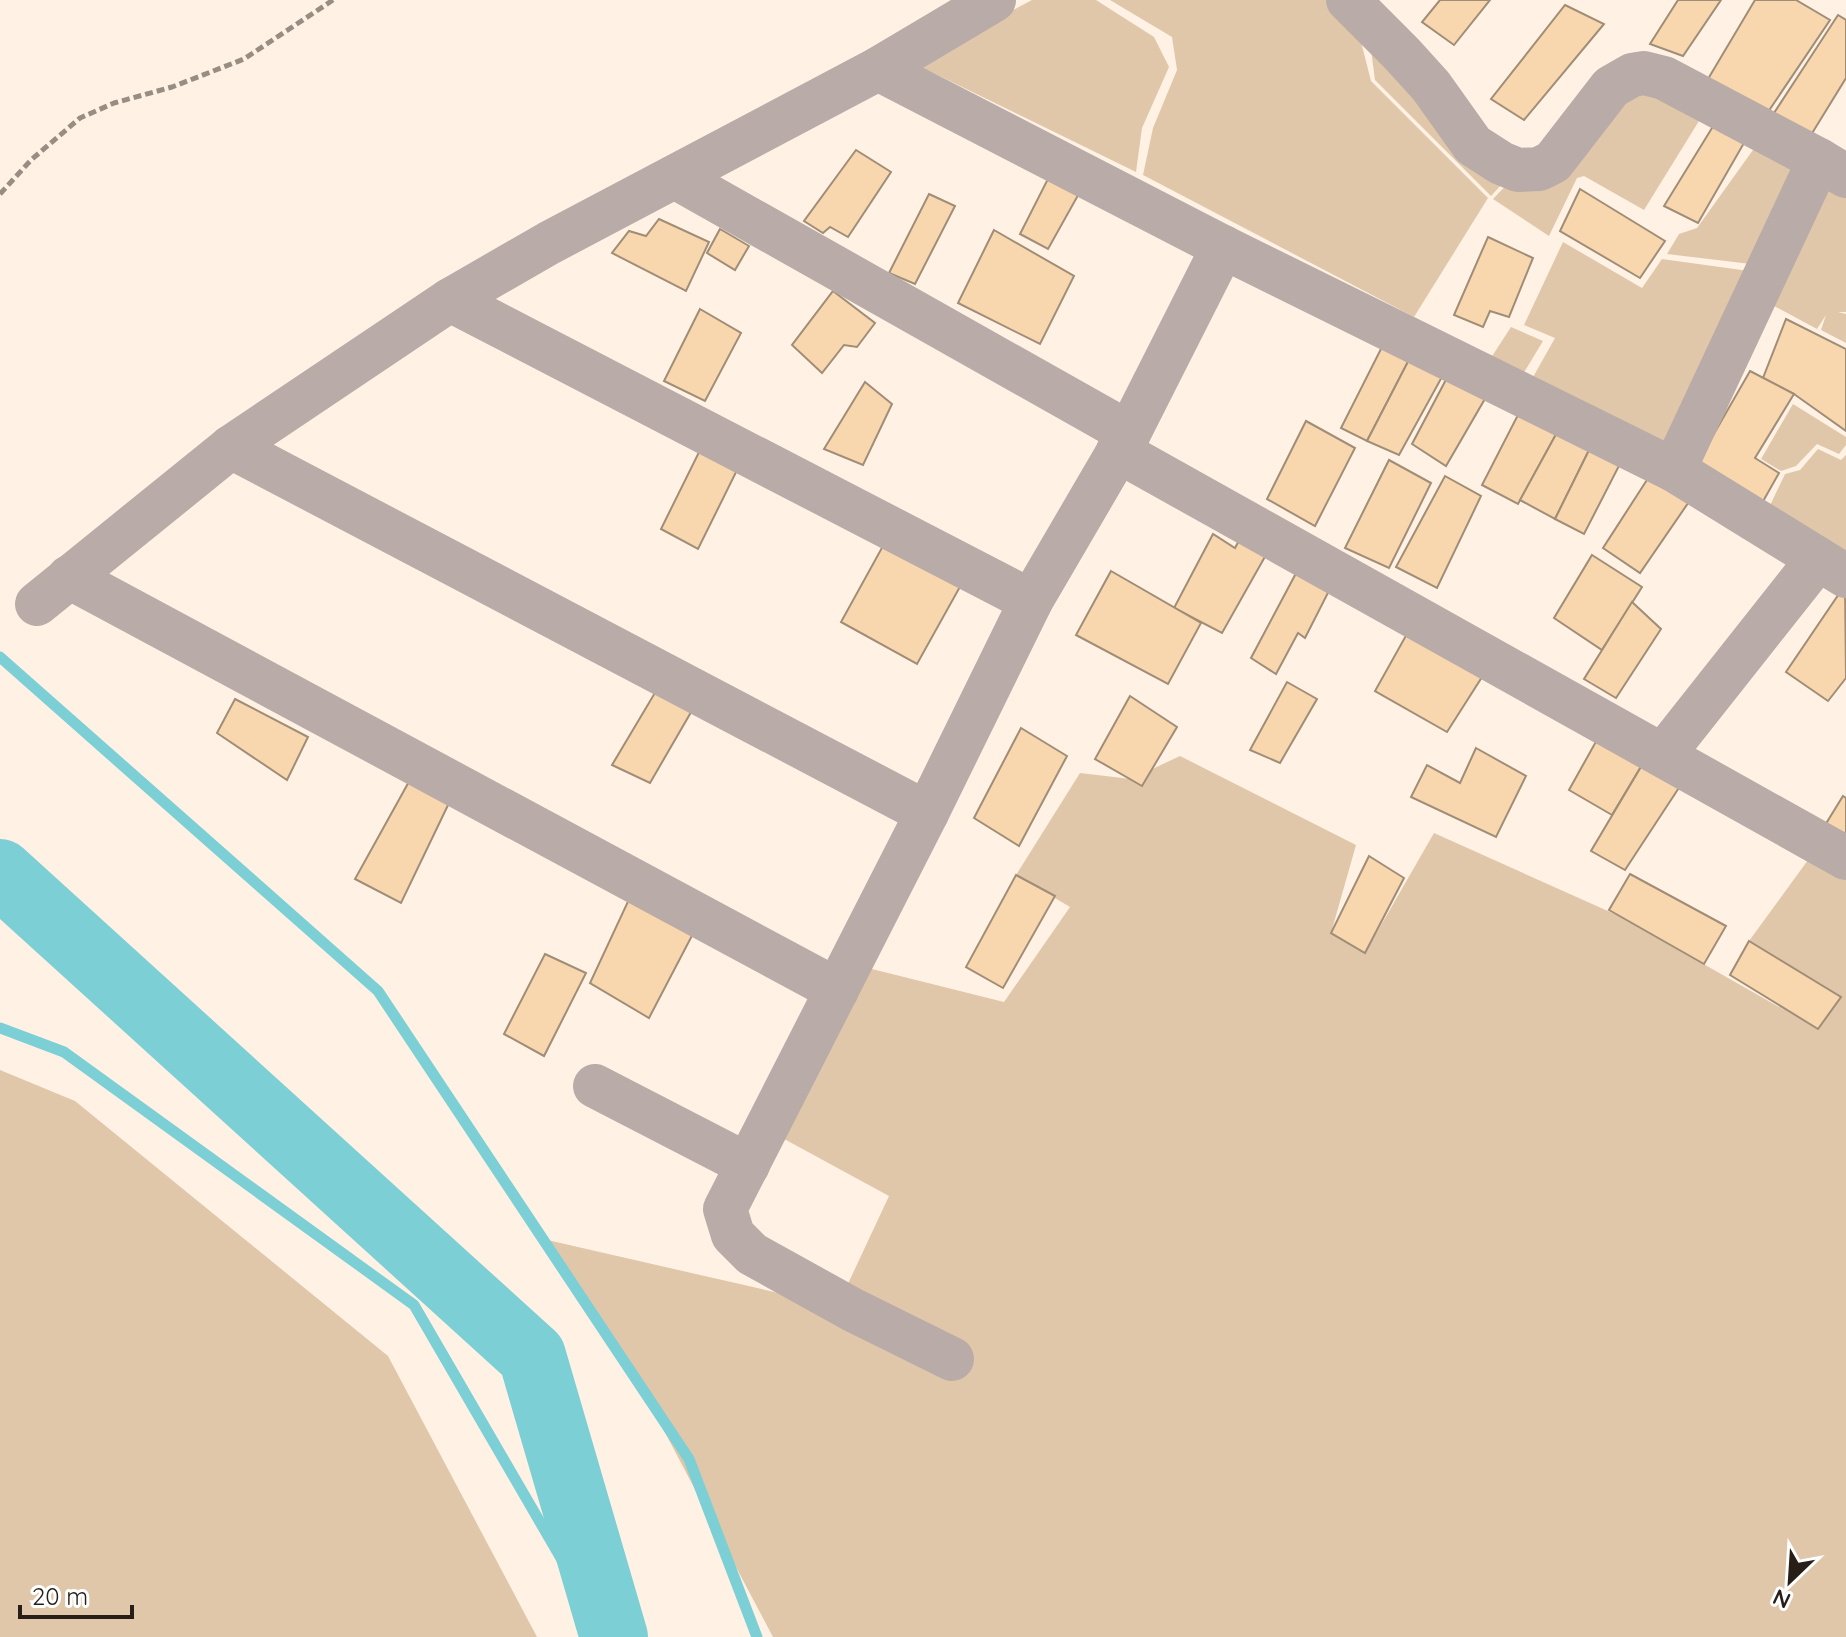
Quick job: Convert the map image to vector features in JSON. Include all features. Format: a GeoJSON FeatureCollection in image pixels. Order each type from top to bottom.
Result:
{"type":"FeatureCollection","features":[{"type":"Feature","properties":{"kind":"street"},"geometry":{"type":"LineString","coordinates":[[837,990],[53,590],[231,447],[450,300],[549,243],[878,69],[994,0]]}},
{"type":"Feature","properties":{"kind":"street"},"geometry":{"type":"LineString","coordinates":[[1348,0],[1431,86],[1473,145],[1518,170],[1539,169],[1553,162],[1611,87],[1632,75],[1644,73],[1664,78],[1832,168],[1674,470]]}},
{"type":"Feature","properties":{"kind":"street"},"geometry":{"type":"LineString","coordinates":[[878,69],[1223,247],[1674,470],[1832,567],[1663,755]]}},
{"type":"Feature","properties":{"kind":"street"},"geometry":{"type":"LineString","coordinates":[[675,177],[1124,442],[1846,858]]}},
{"type":"Feature","properties":{"kind":"street"},"geometry":{"type":"LineString","coordinates":[[952,1359],[853,1310],[752,1254],[733,1235],[725,1209],[927,813],[1031,601],[1124,442],[1223,247]]}},
{"type":"Feature","properties":{"kind":"street"},"geometry":{"type":"LineString","coordinates":[[450,300],[1031,601]]}},
{"type":"Feature","properties":{"kind":"street"},"geometry":{"type":"LineString","coordinates":[[231,447],[927,813]]}},
{"type":"Feature","properties":{"kind":"street"},"geometry":{"type":"LineString","coordinates":[[595,1086],[748,1165]]}},
{"type":"Feature","properties":{"kind":"path"},"geometry":{"type":"LineString","coordinates":[[0,194],[31,160],[80,118],[114,103],[172,87],[244,59],[333,0]]}},
{"type":"Feature","properties":{"kind":"shaded area"},"geometry":{"type":"Polygon","coordinates":[[[1032,0],[1096,0],[1154,37],[1169,67],[1142,128],[1136,172],[913,63],[1032,0]]]}},
{"type":"Feature","properties":{"kind":"shaded area"},"geometry":{"type":"Polygon","coordinates":[[[1110,0],[1333,0],[1357,26],[1371,81],[1488,198],[1414,317],[1143,175],[1153,128],[1177,70],[1172,37],[1110,0]]]}},
{"type":"Feature","properties":{"kind":"shaded area"},"geometry":{"type":"Polygon","coordinates":[[[1368,27],[1512,173],[1491,196],[1375,80],[1368,27]]]}},
{"type":"Feature","properties":{"kind":"shaded area"},"geometry":{"type":"Polygon","coordinates":[[[1629,82],[1707,108],[1644,210],[1584,176],[1577,178],[1549,236],[1493,199],[1515,176],[1629,82]]]}},
{"type":"Feature","properties":{"kind":"shaded area"},"geometry":{"type":"Polygon","coordinates":[[[1758,143],[1805,167],[1759,265],[1667,254],[1679,234],[1697,228],[1758,143]]]}},
{"type":"Feature","properties":{"kind":"shaded area"},"geometry":{"type":"Polygon","coordinates":[[[1821,173],[1846,187],[1846,312],[1838,312],[1846,314],[1846,343],[1821,330],[1826,315],[1817,329],[1763,300],[1821,173]]]}},
{"type":"Feature","properties":{"kind":"shaded area"},"geometry":{"type":"Polygon","coordinates":[[[1563,242],[1642,288],[1662,259],[1756,272],[1669,456],[1528,386],[1555,338],[1524,325],[1563,242]]]}},
{"type":"Feature","properties":{"kind":"shaded area"},"geometry":{"type":"Polygon","coordinates":[[[1511,327],[1543,341],[1520,379],[1487,364],[1511,327]]]}},
{"type":"Feature","properties":{"kind":"shaded area"},"geometry":{"type":"Polygon","coordinates":[[[1793,404],[1846,437],[1846,445],[1839,454],[1817,444],[1796,466],[1781,471],[1761,459],[1793,404]]]}},
{"type":"Feature","properties":{"kind":"shaded area"},"geometry":{"type":"Polygon","coordinates":[[[1818,449],[1841,460],[1846,455],[1846,551],[1764,518],[1785,474],[1800,470],[1818,449]]]}},
{"type":"Feature","properties":{"kind":"shaded area"},"geometry":{"type":"Polygon","coordinates":[[[1180,756],[1356,845],[1331,933],[1365,953],[1434,833],[1619,916],[1818,1029],[1749,941],[1816,849],[1846,861],[1846,1637],[773,1637],[642,1389],[543,1239],[853,1310],[846,1288],[889,1196],[775,1134],[868,968],[1004,1002],[1070,907],[1016,875],[1080,773],[1131,779],[1180,756]]]}},
{"type":"Feature","properties":{"kind":"shaded area"},"geometry":{"type":"Polygon","coordinates":[[[0,1070],[75,1101],[388,1356],[537,1637],[0,1637],[0,1070]]]}},
{"type":"Feature","properties":{"kind":"building"},"geometry":{"type":"Polygon","coordinates":[[[1440,0],[1490,0],[1454,45],[1422,22],[1440,0]]]}},
{"type":"Feature","properties":{"kind":"building"},"geometry":{"type":"Polygon","coordinates":[[[1678,0],[1721,0],[1683,56],[1650,44],[1678,0]]]}},
{"type":"Feature","properties":{"kind":"building"},"geometry":{"type":"Polygon","coordinates":[[[1755,0],[1796,0],[1830,20],[1768,112],[1705,84],[1755,0]]]}},
{"type":"Feature","properties":{"kind":"building"},"geometry":{"type":"Polygon","coordinates":[[[1565,5],[1604,24],[1524,120],[1491,99],[1565,5]]]}},
{"type":"Feature","properties":{"kind":"building"},"geometry":{"type":"Polygon","coordinates":[[[1838,15],[1846,20],[1846,78],[1811,135],[1774,113],[1838,15]]]}},
{"type":"Feature","properties":{"kind":"building"},"geometry":{"type":"Polygon","coordinates":[[[1720,115],[1752,129],[1698,223],[1664,206],[1720,115]]]}},
{"type":"Feature","properties":{"kind":"building"},"geometry":{"type":"Polygon","coordinates":[[[856,150],[891,172],[848,237],[830,227],[823,233],[804,221],[856,150]]]}},
{"type":"Feature","properties":{"kind":"building"},"geometry":{"type":"Polygon","coordinates":[[[1055,165],[1086,181],[1048,249],[1020,234],[1055,165]]]}},
{"type":"Feature","properties":{"kind":"building"},"geometry":{"type":"Polygon","coordinates":[[[1580,189],[1665,241],[1640,278],[1560,231],[1580,189]]]}},
{"type":"Feature","properties":{"kind":"building"},"geometry":{"type":"Polygon","coordinates":[[[929,194],[955,206],[915,284],[889,273],[929,194]]]}},
{"type":"Feature","properties":{"kind":"building"},"geometry":{"type":"Polygon","coordinates":[[[659,219],[709,242],[686,291],[612,253],[629,231],[646,236],[659,219]]]}},
{"type":"Feature","properties":{"kind":"building"},"geometry":{"type":"Polygon","coordinates":[[[720,229],[749,246],[735,270],[707,253],[720,229]]]}},
{"type":"Feature","properties":{"kind":"building"},"geometry":{"type":"Polygon","coordinates":[[[994,230],[1074,276],[1040,344],[958,303],[994,230]]]}},
{"type":"Feature","properties":{"kind":"building"},"geometry":{"type":"Polygon","coordinates":[[[1488,237],[1533,258],[1509,317],[1490,311],[1483,327],[1454,315],[1488,237]]]}},
{"type":"Feature","properties":{"kind":"building"},"geometry":{"type":"Polygon","coordinates":[[[833,291],[875,323],[857,347],[844,345],[822,373],[792,345],[833,291]]]}},
{"type":"Feature","properties":{"kind":"building"},"geometry":{"type":"Polygon","coordinates":[[[700,309],[741,333],[705,401],[664,381],[700,309]]]}},
{"type":"Feature","properties":{"kind":"building"},"geometry":{"type":"Polygon","coordinates":[[[1786,319],[1846,349],[1846,431],[1794,394],[1763,378],[1786,319]]]}},
{"type":"Feature","properties":{"kind":"building"},"geometry":{"type":"Polygon","coordinates":[[[1387,337],[1414,350],[1367,441],[1341,428],[1387,337]]]}},
{"type":"Feature","properties":{"kind":"building"},"geometry":{"type":"Polygon","coordinates":[[[1414,350],[1448,366],[1399,455],[1367,441],[1414,350]]]}},
{"type":"Feature","properties":{"kind":"building"},"geometry":{"type":"Polygon","coordinates":[[[1750,371],[1794,394],[1755,458],[1779,473],[1757,512],[1688,479],[1750,371]]]}},
{"type":"Feature","properties":{"kind":"building"},"geometry":{"type":"Polygon","coordinates":[[[1449,374],[1486,397],[1446,466],[1412,444],[1449,374]]]}},
{"type":"Feature","properties":{"kind":"building"},"geometry":{"type":"Polygon","coordinates":[[[865,382],[892,404],[863,465],[824,449],[865,382]]]}},
{"type":"Feature","properties":{"kind":"building"},"geometry":{"type":"Polygon","coordinates":[[[1522,407],[1560,427],[1518,504],[1482,485],[1522,407]]]}},
{"type":"Feature","properties":{"kind":"building"},"geometry":{"type":"Polygon","coordinates":[[[1306,421],[1355,448],[1315,526],[1267,499],[1306,421]]]}},
{"type":"Feature","properties":{"kind":"building"},"geometry":{"type":"Polygon","coordinates":[[[1560,427],[1593,442],[1555,519],[1520,500],[1560,427]]]}},
{"type":"Feature","properties":{"kind":"building"},"geometry":{"type":"Polygon","coordinates":[[[704,442],[742,460],[698,549],[661,529],[704,442]]]}},
{"type":"Feature","properties":{"kind":"building"},"geometry":{"type":"Polygon","coordinates":[[[1593,442],[1623,458],[1584,534],[1555,519],[1593,442]]]}},
{"type":"Feature","properties":{"kind":"building"},"geometry":{"type":"Polygon","coordinates":[[[1389,460],[1431,483],[1389,568],[1345,548],[1389,460]]]}},
{"type":"Feature","properties":{"kind":"building"},"geometry":{"type":"Polygon","coordinates":[[[1654,469],[1695,493],[1640,573],[1603,548],[1654,469]]]}},
{"type":"Feature","properties":{"kind":"building"},"geometry":{"type":"Polygon","coordinates":[[[1445,476],[1481,496],[1437,588],[1396,567],[1445,476]]]}},
{"type":"Feature","properties":{"kind":"building"},"geometry":{"type":"Polygon","coordinates":[[[1243,533],[1271,546],[1222,633],[1174,608],[1213,534],[1235,548],[1243,533]]]}},
{"type":"Feature","properties":{"kind":"building"},"geometry":{"type":"Polygon","coordinates":[[[889,535],[966,576],[917,664],[841,622],[889,535]]]}},
{"type":"Feature","properties":{"kind":"building"},"geometry":{"type":"Polygon","coordinates":[[[1592,555],[1642,587],[1602,650],[1554,618],[1592,555]]]}},
{"type":"Feature","properties":{"kind":"building"},"geometry":{"type":"Polygon","coordinates":[[[1302,562],[1334,581],[1305,638],[1298,633],[1276,674],[1251,658],[1302,562]]]}},
{"type":"Feature","properties":{"kind":"building"},"geometry":{"type":"Polygon","coordinates":[[[1111,571],[1201,623],[1168,684],[1076,635],[1111,571]]]}},
{"type":"Feature","properties":{"kind":"building"},"geometry":{"type":"Polygon","coordinates":[[[1845,585],[1846,678],[1828,701],[1786,672],[1845,585]]]}},
{"type":"Feature","properties":{"kind":"building"},"geometry":{"type":"Polygon","coordinates":[[[1632,602],[1661,629],[1616,698],[1584,679],[1632,602]]]}},
{"type":"Feature","properties":{"kind":"building"},"geometry":{"type":"Polygon","coordinates":[[[1413,623],[1489,666],[1447,732],[1375,691],[1413,623]]]}},
{"type":"Feature","properties":{"kind":"building"},"geometry":{"type":"Polygon","coordinates":[[[1287,682],[1317,699],[1280,763],[1250,750],[1287,682]]]}},
{"type":"Feature","properties":{"kind":"building"},"geometry":{"type":"Polygon","coordinates":[[[659,686],[694,707],[650,783],[612,765],[659,686]]]}},
{"type":"Feature","properties":{"kind":"building"},"geometry":{"type":"Polygon","coordinates":[[[1130,696],[1177,727],[1142,786],[1095,759],[1130,696]]]}},
{"type":"Feature","properties":{"kind":"building"},"geometry":{"type":"Polygon","coordinates":[[[235,699],[308,737],[287,780],[217,733],[235,699]]]}},
{"type":"Feature","properties":{"kind":"building"},"geometry":{"type":"Polygon","coordinates":[[[1021,728],[1067,756],[1019,846],[974,818],[1021,728]]]}},
{"type":"Feature","properties":{"kind":"building"},"geometry":{"type":"Polygon","coordinates":[[[1603,729],[1648,755],[1612,815],[1569,790],[1603,729]]]}},
{"type":"Feature","properties":{"kind":"building"},"geometry":{"type":"Polygon","coordinates":[[[1476,748],[1526,776],[1496,837],[1411,797],[1427,765],[1460,783],[1476,748]]]}},
{"type":"Feature","properties":{"kind":"building"},"geometry":{"type":"Polygon","coordinates":[[[1648,755],[1688,774],[1625,870],[1591,851],[1648,755]]]}},
{"type":"Feature","properties":{"kind":"building"},"geometry":{"type":"Polygon","coordinates":[[[411,778],[449,803],[401,903],[355,879],[411,778]]]}},
{"type":"Feature","properties":{"kind":"building"},"geometry":{"type":"Polygon","coordinates":[[[1843,796],[1846,798],[1846,852],[1819,835],[1843,796]]]}},
{"type":"Feature","properties":{"kind":"building"},"geometry":{"type":"Polygon","coordinates":[[[1369,856],[1404,878],[1365,953],[1331,933],[1369,856]]]}},
{"type":"Feature","properties":{"kind":"building"},"geometry":{"type":"Polygon","coordinates":[[[1630,874],[1726,926],[1704,964],[1609,910],[1630,874]]]}},
{"type":"Feature","properties":{"kind":"building"},"geometry":{"type":"Polygon","coordinates":[[[1016,875],[1055,896],[1003,988],[966,967],[1016,875]]]}},
{"type":"Feature","properties":{"kind":"building"},"geometry":{"type":"Polygon","coordinates":[[[631,895],[696,928],[649,1018],[590,983],[631,895]]]}},
{"type":"Feature","properties":{"kind":"building"},"geometry":{"type":"Polygon","coordinates":[[[1749,941],[1841,997],[1818,1029],[1730,975],[1749,941]]]}},
{"type":"Feature","properties":{"kind":"building"},"geometry":{"type":"Polygon","coordinates":[[[545,954],[586,973],[544,1056],[504,1034],[545,954]]]}},
{"type":"Feature","properties":{"kind":"waterway"},"geometry":{"type":"LineString","coordinates":[[0,657],[378,991],[689,1459],[757,1637]]}},
{"type":"Feature","properties":{"kind":"waterway"},"geometry":{"type":"LineString","coordinates":[[0,873],[532,1356],[614,1637]]}},
{"type":"Feature","properties":{"kind":"waterway"},"geometry":{"type":"LineString","coordinates":[[0,1028],[64,1052],[414,1305],[604,1637]]}}]}
